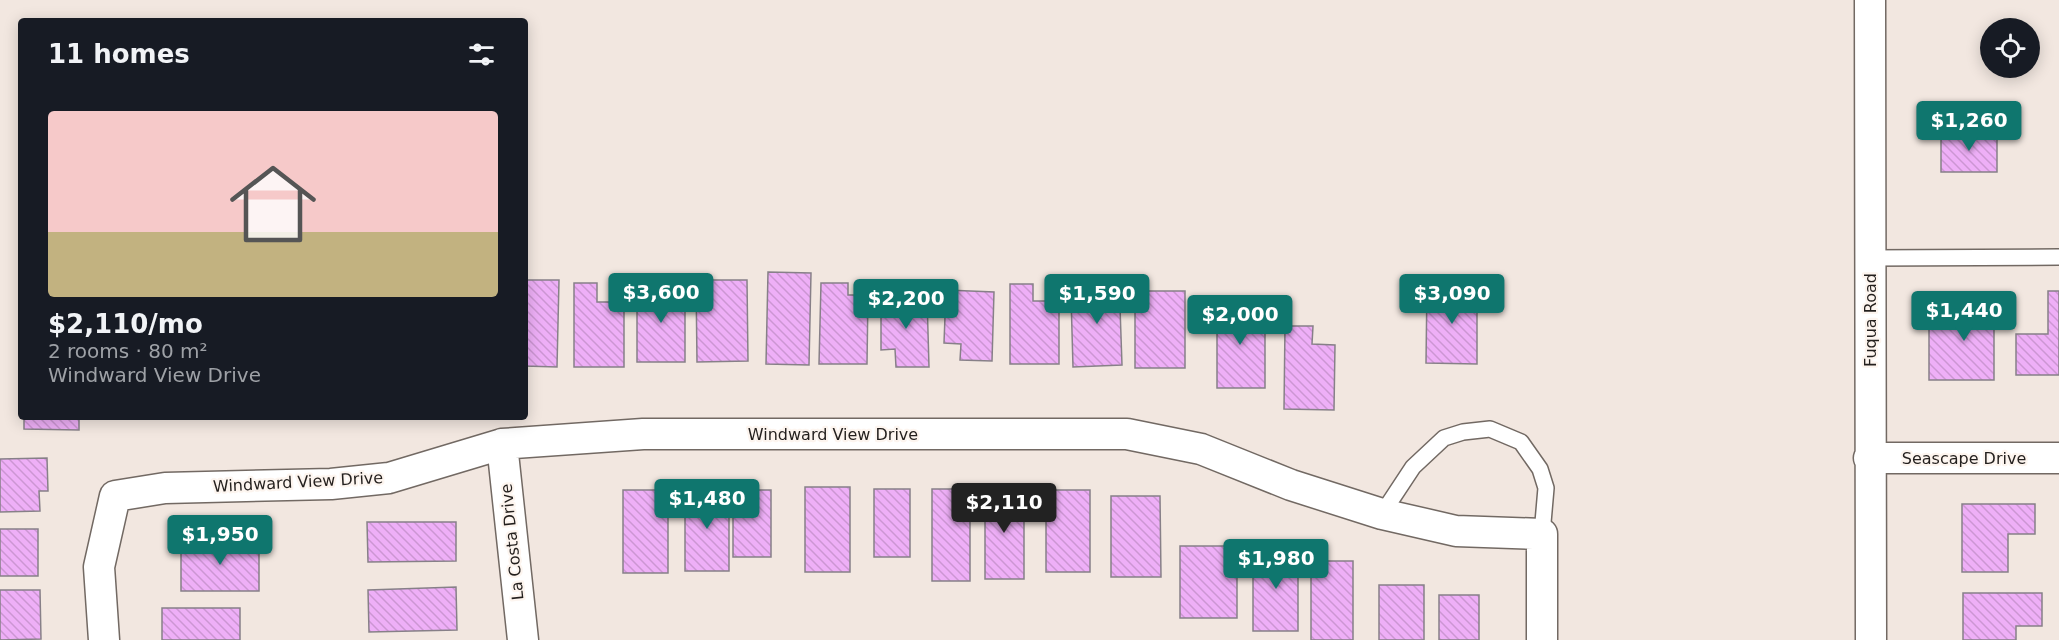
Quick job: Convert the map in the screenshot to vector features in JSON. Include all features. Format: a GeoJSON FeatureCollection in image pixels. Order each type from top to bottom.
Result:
{"type":"FeatureCollection","features":[{"type":"Feature","properties":{"kind":"street","name":"Fuqua Road"},"geometry":{"type":"LineString","coordinates":[[1870,0],[1871,640]]}},
{"type":"Feature","properties":{"kind":"street","name":"Windward View Drive"},"geometry":{"type":"LineString","coordinates":[[104,640],[99,567],[114,496],[165,488],[331,484],[389,478],[502,444],[643,434],[1127,434],[1201,448],[1291,485],[1382,514],[1456,531],[1542,534]]}},
{"type":"Feature","properties":{"kind":"street","name":"La Costa Drive"},"geometry":{"type":"LineString","coordinates":[[502,444],[523,640]]}},
{"type":"Feature","properties":{"kind":"street","name":"Seascape Drive"},"geometry":{"type":"LineString","coordinates":[[1869,458],[2059,458]]}},
{"type":"Feature","properties":{"kind":"street"},"geometry":{"type":"LineString","coordinates":[[1542,534],[1542,640]]}},
{"type":"Feature","properties":{"kind":"lane"},"geometry":{"type":"LineString","coordinates":[[1870,258],[2059,257]]}},
{"type":"Feature","properties":{"kind":"lane"},"geometry":{"type":"LineString","coordinates":[[1382,514],[1413,466],[1444,438],[1463,432],[1490,429],[1521,442],[1540,469],[1546,488],[1542,534]]}},
{"type":"Feature","properties":{"kind":"building"},"geometry":{"type":"Polygon","coordinates":[[[1941,131],[1997,131],[1997,172],[1941,172],[1941,131]]]}},
{"type":"Feature","properties":{"kind":"building"},"geometry":{"type":"Polygon","coordinates":[[[768,272],[811,273],[809,365],[766,364],[768,272]]]}},
{"type":"Feature","properties":{"kind":"building"},"geometry":{"type":"Polygon","coordinates":[[[1119,278],[1122,365],[1073,367],[1071,296],[1085,296],[1085,279],[1119,278]]]}},
{"type":"Feature","properties":{"kind":"building"},"geometry":{"type":"Polygon","coordinates":[[[528,280],[559,280],[557,367],[528,366],[528,280]]]}},
{"type":"Feature","properties":{"kind":"building"},"geometry":{"type":"Polygon","coordinates":[[[696,280],[747,280],[748,361],[697,362],[696,280]]]}},
{"type":"Feature","properties":{"kind":"building"},"geometry":{"type":"Polygon","coordinates":[[[574,283],[597,283],[597,302],[624,302],[624,367],[574,367],[574,283]]]}},
{"type":"Feature","properties":{"kind":"building"},"geometry":{"type":"Polygon","coordinates":[[[821,283],[848,283],[848,295],[868,295],[867,364],[819,364],[821,283]]]}},
{"type":"Feature","properties":{"kind":"building"},"geometry":{"type":"Polygon","coordinates":[[[1010,284],[1033,284],[1033,301],[1059,301],[1059,364],[1010,364],[1010,284]]]}},
{"type":"Feature","properties":{"kind":"building"},"geometry":{"type":"Polygon","coordinates":[[[1427,285],[1477,286],[1477,364],[1426,363],[1427,285]]]}},
{"type":"Feature","properties":{"kind":"building"},"geometry":{"type":"Polygon","coordinates":[[[637,286],[685,286],[685,362],[637,362],[637,286]]]}},
{"type":"Feature","properties":{"kind":"building"},"geometry":{"type":"Polygon","coordinates":[[[946,290],[994,292],[992,361],[960,360],[961,344],[944,343],[946,290]]]}},
{"type":"Feature","properties":{"kind":"building"},"geometry":{"type":"Polygon","coordinates":[[[1135,291],[1185,291],[1185,368],[1135,368],[1135,291]]]}},
{"type":"Feature","properties":{"kind":"building"},"geometry":{"type":"Polygon","coordinates":[[[2048,291],[2059,291],[2059,375],[2016,375],[2016,334],[2048,334],[2048,291]]]}},
{"type":"Feature","properties":{"kind":"building"},"geometry":{"type":"Polygon","coordinates":[[[1964,292],[1994,292],[1994,380],[1929,380],[1929,317],[1964,317],[1964,292]]]}},
{"type":"Feature","properties":{"kind":"building"},"geometry":{"type":"Polygon","coordinates":[[[927,297],[929,367],[896,367],[895,349],[881,350],[881,298],[927,297]]]}},
{"type":"Feature","properties":{"kind":"building"},"geometry":{"type":"Polygon","coordinates":[[[1217,299],[1245,299],[1245,312],[1265,312],[1265,388],[1217,388],[1217,299]]]}},
{"type":"Feature","properties":{"kind":"building"},"geometry":{"type":"Polygon","coordinates":[[[1285,326],[1313,326],[1312,344],[1335,345],[1334,410],[1284,409],[1285,326]]]}},
{"type":"Feature","properties":{"kind":"building"},"geometry":{"type":"Polygon","coordinates":[[[24,420],[79,420],[79,430],[24,429],[24,420]]]}},
{"type":"Feature","properties":{"kind":"building"},"geometry":{"type":"Polygon","coordinates":[[[47,458],[48,491],[39,491],[40,511],[0,512],[0,459],[47,458]]]}},
{"type":"Feature","properties":{"kind":"building"},"geometry":{"type":"Polygon","coordinates":[[[805,487],[850,487],[850,572],[805,572],[805,487]]]}},
{"type":"Feature","properties":{"kind":"building"},"geometry":{"type":"Polygon","coordinates":[[[685,489],[729,489],[729,571],[685,571],[685,489]]]}},
{"type":"Feature","properties":{"kind":"building"},"geometry":{"type":"Polygon","coordinates":[[[874,489],[910,489],[910,557],[874,557],[874,489]]]}},
{"type":"Feature","properties":{"kind":"building"},"geometry":{"type":"Polygon","coordinates":[[[932,489],[970,489],[970,581],[932,581],[932,489]]]}},
{"type":"Feature","properties":{"kind":"building"},"geometry":{"type":"Polygon","coordinates":[[[985,489],[1024,489],[1024,579],[985,579],[985,489]]]}},
{"type":"Feature","properties":{"kind":"building"},"geometry":{"type":"Polygon","coordinates":[[[623,490],[668,490],[668,573],[623,573],[623,490]]]}},
{"type":"Feature","properties":{"kind":"building"},"geometry":{"type":"Polygon","coordinates":[[[733,490],[771,490],[771,557],[733,557],[733,490]]]}},
{"type":"Feature","properties":{"kind":"building"},"geometry":{"type":"Polygon","coordinates":[[[1046,490],[1090,490],[1090,572],[1046,572],[1046,490]]]}},
{"type":"Feature","properties":{"kind":"building"},"geometry":{"type":"Polygon","coordinates":[[[1111,496],[1160,496],[1161,577],[1111,577],[1111,496]]]}},
{"type":"Feature","properties":{"kind":"building"},"geometry":{"type":"Polygon","coordinates":[[[1962,504],[2035,504],[2035,534],[2008,534],[2008,572],[1962,572],[1962,504]]]}},
{"type":"Feature","properties":{"kind":"building"},"geometry":{"type":"Polygon","coordinates":[[[367,522],[456,522],[456,561],[368,562],[367,522]]]}},
{"type":"Feature","properties":{"kind":"building"},"geometry":{"type":"Polygon","coordinates":[[[0,529],[38,529],[38,576],[0,576],[0,529]]]}},
{"type":"Feature","properties":{"kind":"building"},"geometry":{"type":"Polygon","coordinates":[[[181,542],[259,542],[259,591],[181,591],[181,542]]]}},
{"type":"Feature","properties":{"kind":"building"},"geometry":{"type":"Polygon","coordinates":[[[1180,546],[1237,546],[1237,618],[1180,618],[1180,546]]]}},
{"type":"Feature","properties":{"kind":"building"},"geometry":{"type":"Polygon","coordinates":[[[1253,548],[1298,548],[1298,631],[1253,631],[1253,548]]]}},
{"type":"Feature","properties":{"kind":"building"},"geometry":{"type":"Polygon","coordinates":[[[1311,561],[1353,561],[1353,640],[1311,640],[1311,561]]]}},
{"type":"Feature","properties":{"kind":"building"},"geometry":{"type":"Polygon","coordinates":[[[1379,585],[1424,585],[1424,640],[1379,640],[1379,585]]]}},
{"type":"Feature","properties":{"kind":"building"},"geometry":{"type":"Polygon","coordinates":[[[456,587],[457,630],[369,632],[368,590],[456,587]]]}},
{"type":"Feature","properties":{"kind":"building"},"geometry":{"type":"Polygon","coordinates":[[[0,590],[40,590],[41,639],[0,640],[0,590]]]}},
{"type":"Feature","properties":{"kind":"building"},"geometry":{"type":"Polygon","coordinates":[[[1963,593],[2042,593],[2042,626],[2016,626],[2016,640],[1963,640],[1963,593]]]}},
{"type":"Feature","properties":{"kind":"building"},"geometry":{"type":"Polygon","coordinates":[[[1439,595],[1479,595],[1479,640],[1439,640],[1439,595]]]}},
{"type":"Feature","properties":{"kind":"building"},"geometry":{"type":"Polygon","coordinates":[[[162,608],[240,608],[240,640],[162,640],[162,608]]]}}]}
